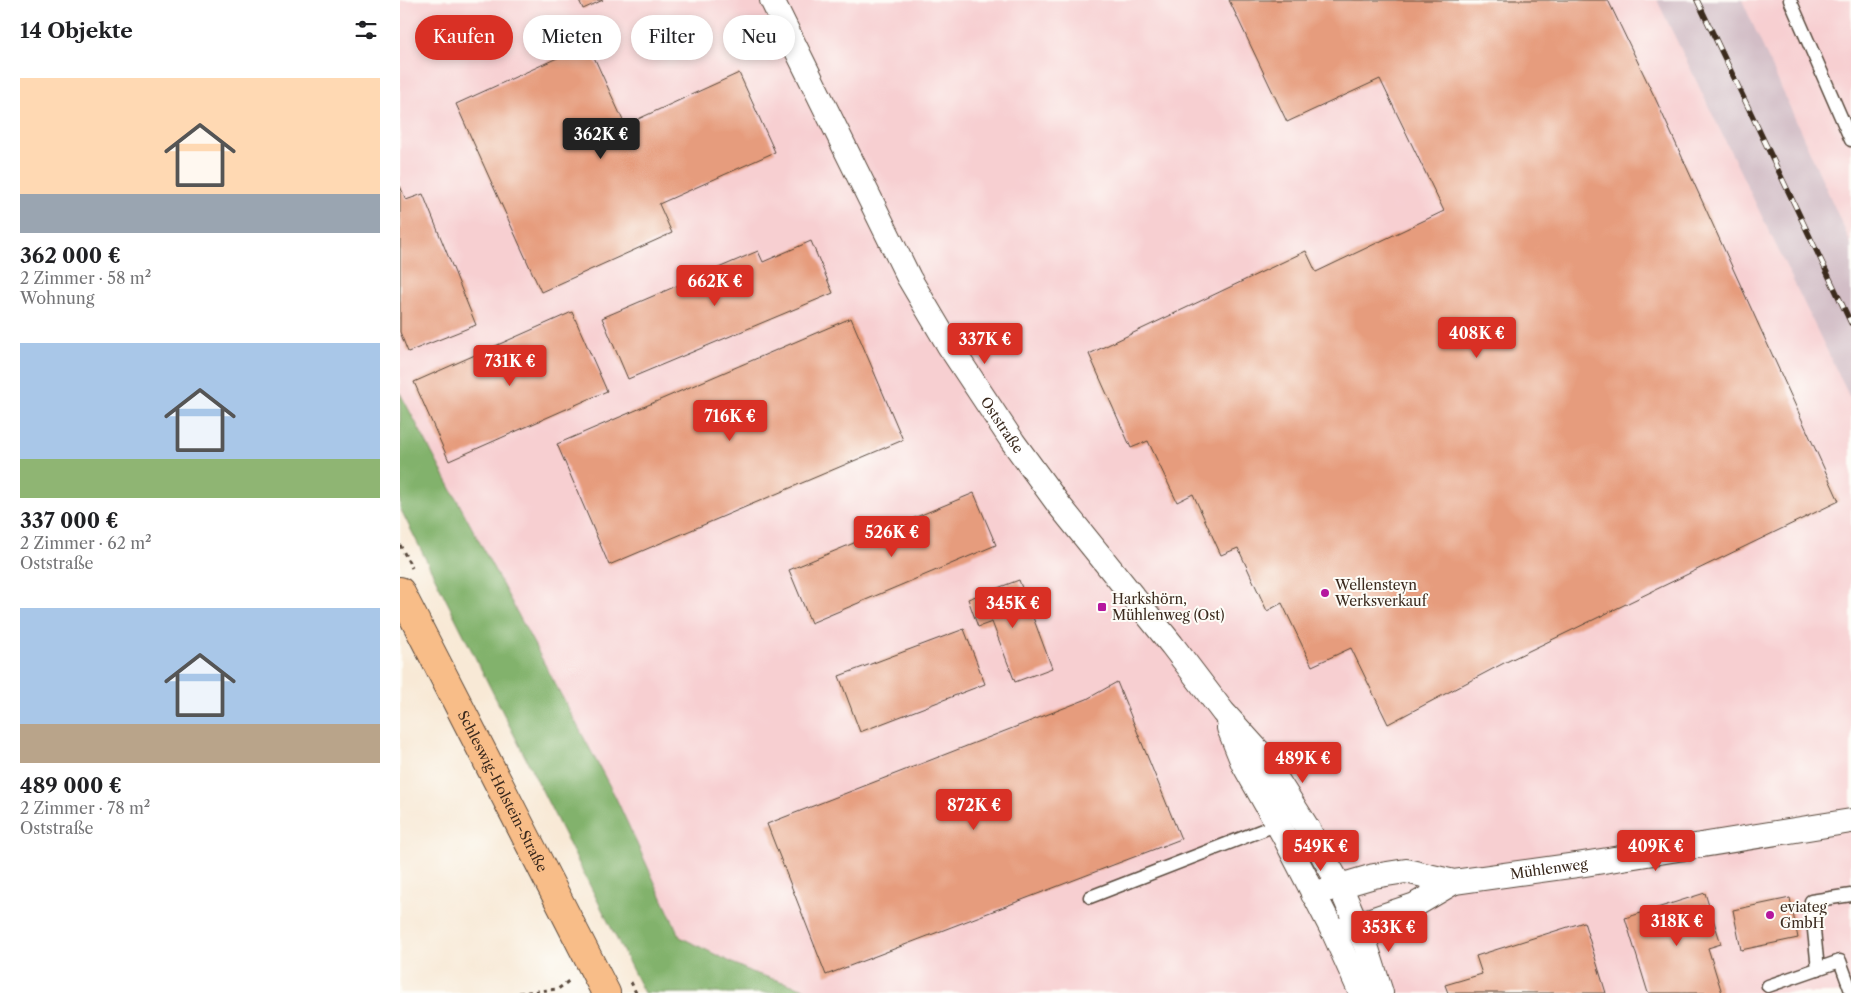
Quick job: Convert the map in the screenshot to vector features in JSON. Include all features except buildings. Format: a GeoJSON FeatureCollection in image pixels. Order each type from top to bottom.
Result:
{"type":"FeatureCollection","features":[{"type":"Feature","properties":{"kind":"main road","name":"Schleswig-Holstein-Straße"},"geometry":{"type":"LineString","coordinates":[[400,590],[606,993]]}},
{"type":"Feature","properties":{"kind":"street","name":"Oststraße"},"geometry":{"type":"LineString","coordinates":[[772,0],[905,269],[948,344],[1013,442],[1059,506],[1172,645],[1223,712],[1260,753],[1308,829],[1340,886],[1358,925],[1379,982],[1381,993]]}},
{"type":"Feature","properties":{"kind":"street","name":"Oststraße"},"geometry":{"type":"LineString","coordinates":[[1223,712],[1243,763],[1278,824],[1334,933],[1361,993]]}},
{"type":"Feature","properties":{"kind":"street","name":"Mühlenweg"},"geometry":{"type":"LineString","coordinates":[[1313,894],[1374,876],[1406,871],[1454,882],[1584,864],[1851,821]]}},
{"type":"Feature","properties":{"kind":"street","name":"Mühlenweg"},"geometry":{"type":"LineString","coordinates":[[1334,933],[1415,905],[1454,882]]}},
{"type":"Feature","properties":{"kind":"lane"},"geometry":{"type":"LineString","coordinates":[[1790,0],[1851,140]]}},
{"type":"Feature","properties":{"kind":"lane"},"geometry":{"type":"LineString","coordinates":[[1090,897],[1278,824]]}},
{"type":"Feature","properties":{"kind":"lane"},"geometry":{"type":"LineString","coordinates":[[1818,969],[1811,901],[1851,895]]}},
{"type":"Feature","properties":{"kind":"lane"},"geometry":{"type":"LineString","coordinates":[[1768,986],[1840,961],[1851,991]]}},
{"type":"Feature","properties":{"kind":"shaded area"},"geometry":{"type":"Polygon","coordinates":[[[400,0],[1851,0],[1851,993],[706,993],[615,796],[400,393],[400,0]]]}},
{"type":"Feature","properties":{"kind":"shaded area"},"geometry":{"type":"Polygon","coordinates":[[[1657,0],[1742,0],[1851,244],[1851,400],[1657,0]]]}},
{"type":"Feature","properties":{"kind":"green space"},"geometry":{"type":"Polygon","coordinates":[[[400,393],[615,796],[680,937],[751,972],[818,993],[644,993],[400,508],[400,393]]]}},
{"type":"Feature","properties":{"kind":"railway"},"geometry":{"type":"LineString","coordinates":[[1697,0],[1851,323]]}},
{"type":"Feature","properties":{"kind":"place","name":"Wellensteyn Werksverkauf"},"geometry":{"type":"Point","coordinates":[1325,593]}},
{"type":"Feature","properties":{"kind":"place","name":"Harkshörn, Mühlenweg (Ost)"},"geometry":{"type":"Point","coordinates":[1102,607]}},
{"type":"Feature","properties":{"kind":"place","name":"eviateg GmbH"},"geometry":{"type":"Point","coordinates":[1770,915]}}]}
